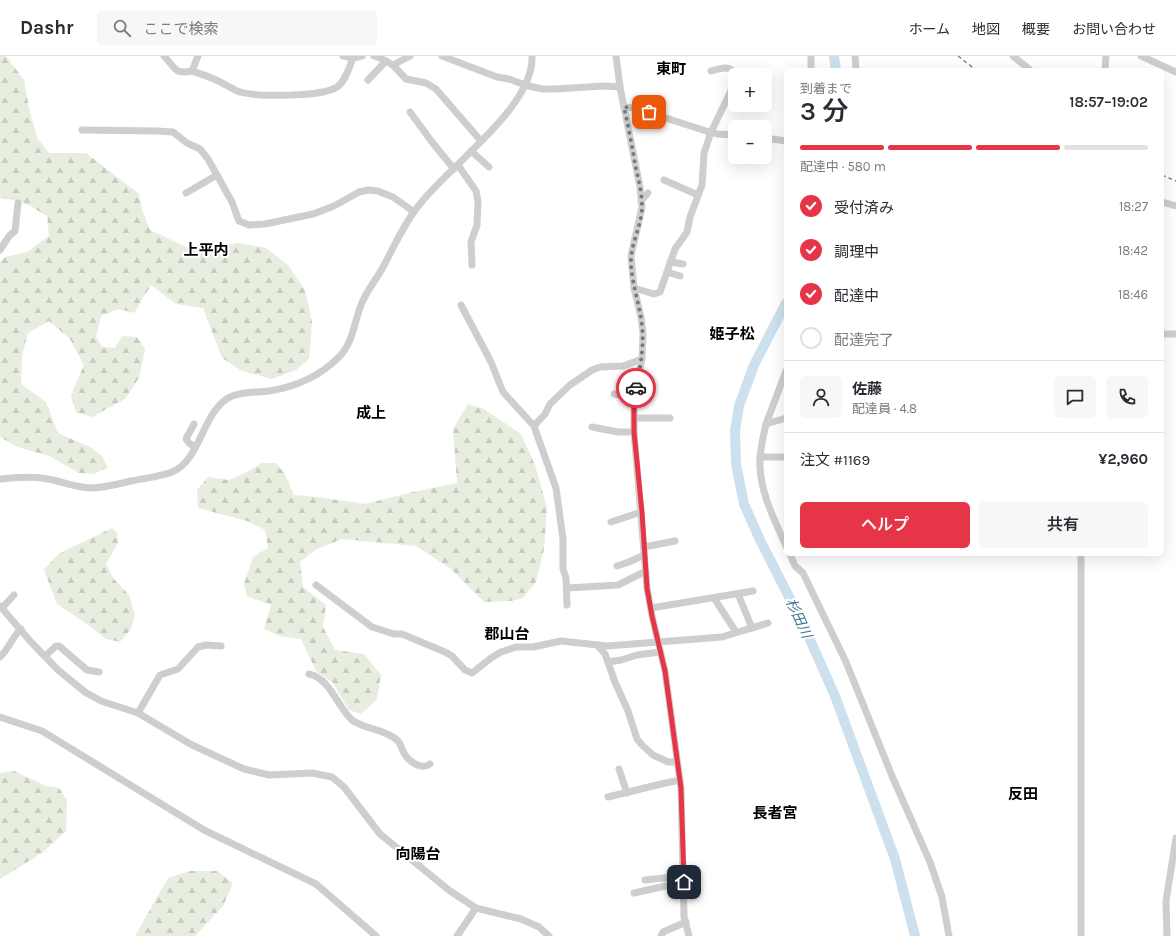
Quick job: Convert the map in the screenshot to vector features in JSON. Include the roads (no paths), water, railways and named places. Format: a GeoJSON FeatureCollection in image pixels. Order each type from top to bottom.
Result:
{"type":"FeatureCollection","features":[{"type":"Feature","properties":{"kind":"street"},"geometry":{"type":"LineString","coordinates":[[164,56],[178,71],[185,73],[192,72],[223,83],[239,92],[252,94],[299,95],[328,90],[338,86],[344,79],[353,58]]}},
{"type":"Feature","properties":{"kind":"street"},"geometry":{"type":"LineString","coordinates":[[192,72],[198,56]]}},
{"type":"Feature","properties":{"kind":"street"},"geometry":{"type":"LineString","coordinates":[[343,56],[353,58],[362,56]]}},
{"type":"Feature","properties":{"kind":"street"},"geometry":{"type":"LineString","coordinates":[[374,56],[393,65],[406,79],[426,83],[436,89],[481,141]]}},
{"type":"Feature","properties":{"kind":"street"},"geometry":{"type":"LineString","coordinates":[[393,65],[410,56]]}},
{"type":"Feature","properties":{"kind":"street"},"geometry":{"type":"LineString","coordinates":[[442,56],[497,77],[509,79],[525,85],[555,89],[604,86],[620,87]]}},
{"type":"Feature","properties":{"kind":"street"},"geometry":{"type":"LineString","coordinates":[[0,479],[34,477],[90,488],[172,472],[182,466],[195,447],[217,408],[228,398],[238,394],[270,391],[292,386],[323,370],[340,356],[349,344],[361,304],[414,212],[430,190],[456,167],[510,111],[520,96],[531,68],[532,56]]}},
{"type":"Feature","properties":{"kind":"street"},"geometry":{"type":"LineString","coordinates":[[616,56],[620,87],[640,186],[641,201],[641,215],[632,246],[631,256],[634,288],[643,333],[642,359],[634,397],[634,432],[642,512],[644,555],[647,588],[665,671],[680,780],[684,917],[690,936]]}},
{"type":"Feature","properties":{"kind":"street"},"geometry":{"type":"LineString","coordinates":[[811,56],[811,68]]}},
{"type":"Feature","properties":{"kind":"street"},"geometry":{"type":"LineString","coordinates":[[855,56],[856,68]]}},
{"type":"Feature","properties":{"kind":"street"},"geometry":{"type":"LineString","coordinates":[[1013,56],[1028,68]]}},
{"type":"Feature","properties":{"kind":"street"},"geometry":{"type":"LineString","coordinates":[[1105,68],[1106,56]]}},
{"type":"Feature","properties":{"kind":"street"},"geometry":{"type":"LineString","coordinates":[[1142,56],[1176,72]]}},
{"type":"Feature","properties":{"kind":"street"},"geometry":{"type":"LineString","coordinates":[[368,80],[386,61]]}},
{"type":"Feature","properties":{"kind":"street"},"geometry":{"type":"LineString","coordinates":[[634,288],[658,294],[662,290],[675,249],[687,232],[690,216],[702,185],[704,153],[711,132],[730,93],[734,78],[734,72],[730,69],[726,68],[712,71]]}},
{"type":"Feature","properties":{"kind":"street"},"geometry":{"type":"LineString","coordinates":[[624,107],[635,108],[711,132],[728,134]]}},
{"type":"Feature","properties":{"kind":"street"},"geometry":{"type":"LineString","coordinates":[[410,112],[432,142],[476,191],[478,202],[477,225],[470,242],[472,265]]}},
{"type":"Feature","properties":{"kind":"street"},"geometry":{"type":"LineString","coordinates":[[82,130],[157,130],[173,132],[188,143],[200,149],[208,159],[232,202],[239,221],[249,225],[265,224],[313,214],[334,206],[359,192],[369,190],[378,191],[393,197],[414,212]]}},
{"type":"Feature","properties":{"kind":"street"},"geometry":{"type":"LineString","coordinates":[[772,139],[784,141]]}},
{"type":"Feature","properties":{"kind":"street"},"geometry":{"type":"LineString","coordinates":[[471,151],[489,167]]}},
{"type":"Feature","properties":{"kind":"street"},"geometry":{"type":"LineString","coordinates":[[186,193],[217,175]]}},
{"type":"Feature","properties":{"kind":"street"},"geometry":{"type":"LineString","coordinates":[[664,180],[698,195]]}},
{"type":"Feature","properties":{"kind":"street"},"geometry":{"type":"LineString","coordinates":[[641,201],[648,193]]}},
{"type":"Feature","properties":{"kind":"street"},"geometry":{"type":"LineString","coordinates":[[0,250],[9,236],[15,231],[18,203]]}},
{"type":"Feature","properties":{"kind":"street"},"geometry":{"type":"LineString","coordinates":[[1164,203],[1176,206]]}},
{"type":"Feature","properties":{"kind":"street"},"geometry":{"type":"LineString","coordinates":[[670,262],[683,264]]}},
{"type":"Feature","properties":{"kind":"street"},"geometry":{"type":"LineString","coordinates":[[667,272],[680,276]]}},
{"type":"Feature","properties":{"kind":"street"},"geometry":{"type":"LineString","coordinates":[[460,305],[491,362],[503,392],[534,426],[556,488],[563,539],[563,569],[566,578],[567,604]]}},
{"type":"Feature","properties":{"kind":"street"},"geometry":{"type":"LineString","coordinates":[[1164,334],[1176,334]]}},
{"type":"Feature","properties":{"kind":"street"},"geometry":{"type":"LineString","coordinates":[[534,426],[545,414],[550,404],[570,385],[592,370],[623,366],[642,359]]}},
{"type":"Feature","properties":{"kind":"street"},"geometry":{"type":"LineString","coordinates":[[784,376],[766,424],[760,457],[760,468],[766,496],[784,541]]}},
{"type":"Feature","properties":{"kind":"street"},"geometry":{"type":"LineString","coordinates":[[614,394],[634,397]]}},
{"type":"Feature","properties":{"kind":"street"},"geometry":{"type":"LineString","coordinates":[[634,418],[670,418]]}},
{"type":"Feature","properties":{"kind":"street"},"geometry":{"type":"LineString","coordinates":[[766,424],[784,419]]}},
{"type":"Feature","properties":{"kind":"street"},"geometry":{"type":"LineString","coordinates":[[194,424],[186,439],[195,447]]}},
{"type":"Feature","properties":{"kind":"street"},"geometry":{"type":"LineString","coordinates":[[592,427],[618,432],[634,432]]}},
{"type":"Feature","properties":{"kind":"street"},"geometry":{"type":"LineString","coordinates":[[760,457],[784,457]]}},
{"type":"Feature","properties":{"kind":"street"},"geometry":{"type":"LineString","coordinates":[[611,522],[642,512]]}},
{"type":"Feature","properties":{"kind":"street"},"geometry":{"type":"LineString","coordinates":[[644,547],[675,541]]}},
{"type":"Feature","properties":{"kind":"street"},"geometry":{"type":"LineString","coordinates":[[617,566],[644,555]]}},
{"type":"Feature","properties":{"kind":"street"},"geometry":{"type":"LineString","coordinates":[[791,556],[795,566],[803,573],[846,662],[892,776],[930,862],[942,897],[949,936]]}},
{"type":"Feature","properties":{"kind":"street"},"geometry":{"type":"LineString","coordinates":[[1080,556],[1081,936]]}},
{"type":"Feature","properties":{"kind":"street"},"geometry":{"type":"LineString","coordinates":[[567,588],[618,585],[646,571]]}},
{"type":"Feature","properties":{"kind":"street"},"geometry":{"type":"LineString","coordinates":[[316,585],[372,627],[394,634],[402,634],[445,652],[472,673],[501,652],[516,647],[533,647],[562,641],[607,646],[722,637],[768,623]]}},
{"type":"Feature","properties":{"kind":"street"},"geometry":{"type":"LineString","coordinates":[[651,608],[753,591]]}},
{"type":"Feature","properties":{"kind":"street"},"geometry":{"type":"LineString","coordinates":[[738,594],[752,628]]}},
{"type":"Feature","properties":{"kind":"street"},"geometry":{"type":"LineString","coordinates":[[14,595],[1,607],[31,642],[58,670],[85,692],[100,701],[138,713],[192,745],[244,769],[269,775],[312,773],[332,777],[344,787],[380,834],[450,891],[476,908],[522,919],[539,927],[549,936]]}},
{"type":"Feature","properties":{"kind":"street"},"geometry":{"type":"LineString","coordinates":[[714,598],[736,632]]}},
{"type":"Feature","properties":{"kind":"street"},"geometry":{"type":"LineString","coordinates":[[0,657],[21,629]]}},
{"type":"Feature","properties":{"kind":"street"},"geometry":{"type":"LineString","coordinates":[[597,645],[605,654],[638,739],[653,755],[668,762],[677,762]]}},
{"type":"Feature","properties":{"kind":"street"},"geometry":{"type":"LineString","coordinates":[[45,656],[56,646],[59,646],[87,670],[99,672]]}},
{"type":"Feature","properties":{"kind":"street"},"geometry":{"type":"LineString","coordinates":[[138,713],[160,675],[178,669],[198,647],[221,646]]}},
{"type":"Feature","properties":{"kind":"street"},"geometry":{"type":"LineString","coordinates":[[608,662],[637,655],[660,652]]}},
{"type":"Feature","properties":{"kind":"street"},"geometry":{"type":"LineString","coordinates":[[309,674],[318,678],[336,697],[352,720],[390,735],[398,741],[403,751],[413,763],[422,766],[427,766],[430,764]]}},
{"type":"Feature","properties":{"kind":"street"},"geometry":{"type":"LineString","coordinates":[[0,717],[42,731],[204,830],[316,884],[376,936]]}},
{"type":"Feature","properties":{"kind":"street"},"geometry":{"type":"LineString","coordinates":[[619,769],[627,793]]}},
{"type":"Feature","properties":{"kind":"street"},"geometry":{"type":"LineString","coordinates":[[608,797],[680,780]]}},
{"type":"Feature","properties":{"kind":"street"},"geometry":{"type":"LineString","coordinates":[[1167,936],[1166,901],[1174,861],[1176,838]]}},
{"type":"Feature","properties":{"kind":"street"},"geometry":{"type":"LineString","coordinates":[[645,880],[683,879]]}},
{"type":"Feature","properties":{"kind":"street"},"geometry":{"type":"LineString","coordinates":[[634,893],[683,879]]}},
{"type":"Feature","properties":{"kind":"street"},"geometry":{"type":"LineString","coordinates":[[457,936],[476,908]]}},
{"type":"Feature","properties":{"kind":"street"},"geometry":{"type":"LineString","coordinates":[[661,936],[663,932],[686,922]]}},
{"type":"Feature","properties":{"kind":"waterway","name":"杉田川"},"geometry":{"type":"LineString","coordinates":[[834,56],[836,68]]}},
{"type":"Feature","properties":{"kind":"waterway","name":"杉田川"},"geometry":{"type":"LineString","coordinates":[[784,307],[754,365],[739,406],[735,431],[736,464],[744,504],[760,540],[803,624],[835,696],[895,859],[915,936]]}},
{"type":"Feature","properties":{"kind":"railway"},"geometry":{"type":"LineString","coordinates":[[958,56],[973,68]]}},
{"type":"Feature","properties":{"kind":"railway"},"geometry":{"type":"LineString","coordinates":[[1164,176],[1176,181]]}},
{"type":"Feature","properties":{"kind":"district","name":"東町"},"geometry":{"type":"Point","coordinates":[671,69]}},
{"type":"Feature","properties":{"kind":"district","name":"上平内"},"geometry":{"type":"Point","coordinates":[206,250]}},
{"type":"Feature","properties":{"kind":"district","name":"姫子松"},"geometry":{"type":"Point","coordinates":[732,334]}},
{"type":"Feature","properties":{"kind":"district","name":"成上"},"geometry":{"type":"Point","coordinates":[371,413]}},
{"type":"Feature","properties":{"kind":"district","name":"郡山台"},"geometry":{"type":"Point","coordinates":[507,634]}},
{"type":"Feature","properties":{"kind":"district","name":"反田"},"geometry":{"type":"Point","coordinates":[1023,794]}},
{"type":"Feature","properties":{"kind":"district","name":"長者宮"},"geometry":{"type":"Point","coordinates":[775,813]}},
{"type":"Feature","properties":{"kind":"district","name":"向陽台"},"geometry":{"type":"Point","coordinates":[418,854]}}]}
